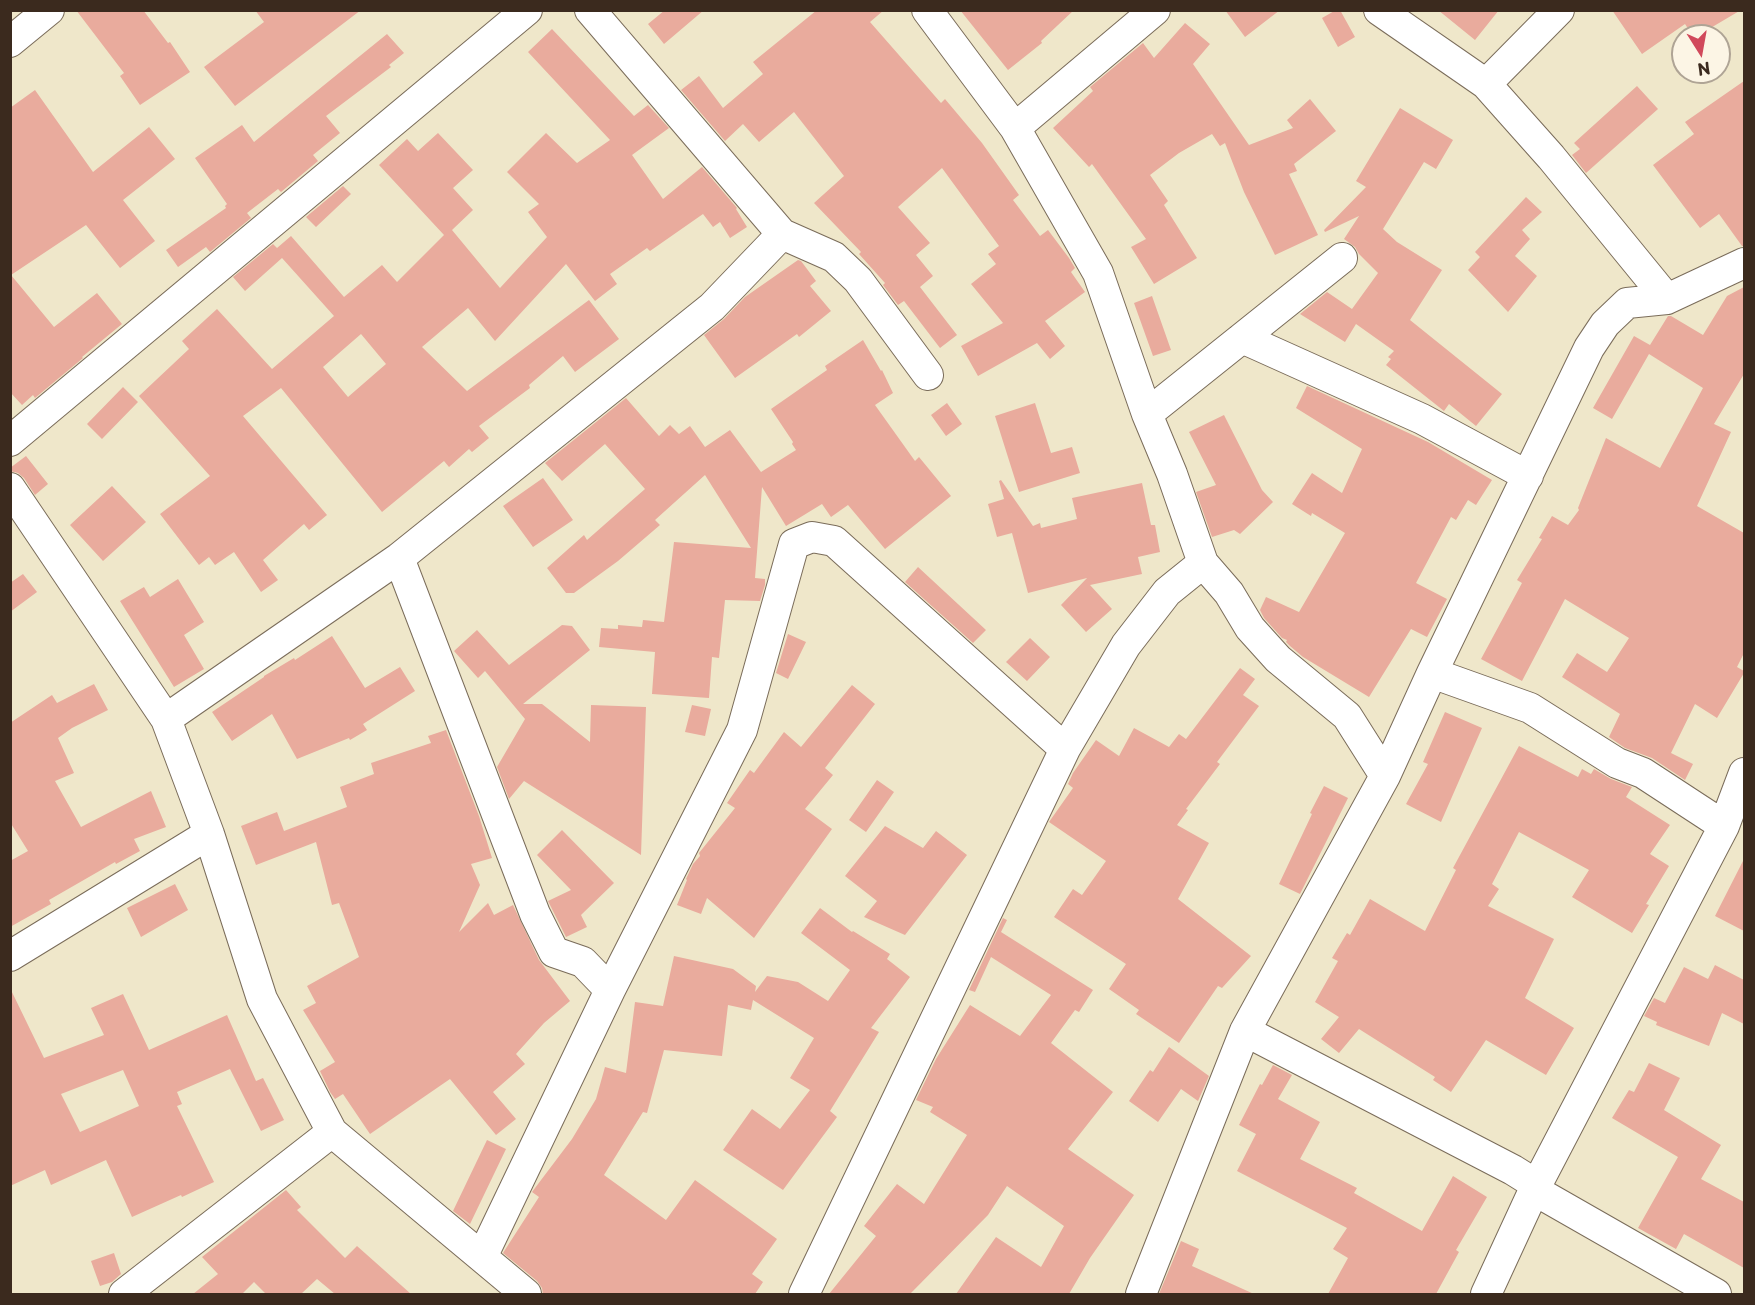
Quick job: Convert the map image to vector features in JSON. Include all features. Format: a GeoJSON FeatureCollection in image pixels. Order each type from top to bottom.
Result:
{"type":"FeatureCollection","features":[{"type":"Feature","properties":{"kind":"street"},"geometry":{"type":"LineString","coordinates":[[10,42],[49,10]]}},
{"type":"Feature","properties":{"kind":"street"},"geometry":{"type":"LineString","coordinates":[[10,441],[527,10]]}},
{"type":"Feature","properties":{"kind":"street"},"geometry":{"type":"LineString","coordinates":[[590,10],[782,234],[834,257],[858,280],[928,375]]}},
{"type":"Feature","properties":{"kind":"street"},"geometry":{"type":"LineString","coordinates":[[927,10],[1015,128],[1098,273],[1147,414],[1172,474],[1203,563],[1229,593],[1250,628],[1278,658],[1347,716],[1386,776]]}},
{"type":"Feature","properties":{"kind":"street"},"geometry":{"type":"LineString","coordinates":[[1015,128],[1155,10]]}},
{"type":"Feature","properties":{"kind":"street"},"geometry":{"type":"LineString","coordinates":[[1379,10],[1486,84],[1551,157],[1667,298]]}},
{"type":"Feature","properties":{"kind":"street"},"geometry":{"type":"LineString","coordinates":[[1486,84],[1559,10]]}},
{"type":"Feature","properties":{"kind":"street"},"geometry":{"type":"LineString","coordinates":[[166,718],[399,558],[712,307],[782,234]]}},
{"type":"Feature","properties":{"kind":"street"},"geometry":{"type":"LineString","coordinates":[[1147,414],[1342,258]]}},
{"type":"Feature","properties":{"kind":"street"},"geometry":{"type":"LineString","coordinates":[[1140,1294],[1245,1031],[1386,776],[1432,673],[1589,348],[1605,324],[1627,303],[1667,298],[1744,263]]}},
{"type":"Feature","properties":{"kind":"street"},"geometry":{"type":"LineString","coordinates":[[1242,338],[1422,419],[1528,476]]}},
{"type":"Feature","properties":{"kind":"street"},"geometry":{"type":"LineString","coordinates":[[10,488],[166,718],[209,834],[262,999],[332,1132],[525,1294]]}},
{"type":"Feature","properties":{"kind":"street"},"geometry":{"type":"LineString","coordinates":[[482,1257],[610,990],[742,730],[794,544],[812,537],[834,541],[1065,749]]}},
{"type":"Feature","properties":{"kind":"street"},"geometry":{"type":"LineString","coordinates":[[399,558],[539,923],[554,952],[583,962],[610,990]]}},
{"type":"Feature","properties":{"kind":"street"},"geometry":{"type":"LineString","coordinates":[[804,1294],[1065,749],[1126,645],[1167,592],[1203,563]]}},
{"type":"Feature","properties":{"kind":"street"},"geometry":{"type":"LineString","coordinates":[[1432,673],[1530,708],[1617,763],[1643,773],[1724,826]]}},
{"type":"Feature","properties":{"kind":"street"},"geometry":{"type":"LineString","coordinates":[[1486,1294],[1534,1190],[1724,826],[1744,773]]}},
{"type":"Feature","properties":{"kind":"street"},"geometry":{"type":"LineString","coordinates":[[10,956],[209,834]]}},
{"type":"Feature","properties":{"kind":"street"},"geometry":{"type":"LineString","coordinates":[[1245,1031],[1513,1170],[1528,1180],[1534,1190],[1716,1294]]}},
{"type":"Feature","properties":{"kind":"street"},"geometry":{"type":"LineString","coordinates":[[124,1294],[332,1132]]}},
{"type":"Feature","properties":{"kind":"building"},"geometry":{"type":"Polygon","coordinates":[[[76,10],[143,10],[168,43],[170,42],[190,72],[140,105],[120,76],[124,73],[76,10]]]}},
{"type":"Feature","properties":{"kind":"building"},"geometry":{"type":"Polygon","coordinates":[[[255,10],[361,10],[235,106],[204,67],[264,22],[255,10]]]}},
{"type":"Feature","properties":{"kind":"building"},"geometry":{"type":"Polygon","coordinates":[[[665,10],[704,10],[664,44],[648,24],[665,10]]]}},
{"type":"Feature","properties":{"kind":"building"},"geometry":{"type":"Polygon","coordinates":[[[817,10],[884,10],[870,22],[941,103],[945,99],[982,143],[1019,195],[1013,200],[1040,236],[1048,230],[1069,258],[1075,268],[1071,272],[1085,292],[1045,321],[1065,346],[1050,359],[1037,343],[978,376],[961,346],[1003,323],[971,284],[996,264],[988,254],[999,246],[942,168],[898,207],[930,243],[916,255],[933,276],[920,287],[957,335],[940,348],[904,301],[898,305],[883,285],[885,283],[859,254],[861,252],[814,203],[844,176],[794,112],[759,142],[743,124],[725,141],[681,90],[699,76],[723,108],[763,74],[753,62],[817,10]]]}},
{"type":"Feature","properties":{"kind":"building"},"geometry":{"type":"Polygon","coordinates":[[[960,10],[1074,10],[1041,41],[1042,43],[1008,70],[960,10]]]}},
{"type":"Feature","properties":{"kind":"building"},"geometry":{"type":"Polygon","coordinates":[[[1225,10],[1280,10],[1245,37],[1225,10]]]}},
{"type":"Feature","properties":{"kind":"building"},"geometry":{"type":"Polygon","coordinates":[[[1340,10],[1355,37],[1338,47],[1322,18],[1340,10]]]}},
{"type":"Feature","properties":{"kind":"building"},"geometry":{"type":"Polygon","coordinates":[[[1438,10],[1499,10],[1475,40],[1438,10]]]}},
{"type":"Feature","properties":{"kind":"building"},"geometry":{"type":"Polygon","coordinates":[[[1612,10],[1741,10],[1717,24],[1671,24],[1671,34],[1642,54],[1612,10]]]}},
{"type":"Feature","properties":{"kind":"building"},"geometry":{"type":"Polygon","coordinates":[[[1185,23],[1210,44],[1193,64],[1249,145],[1293,128],[1287,120],[1310,99],[1336,131],[1294,164],[1297,171],[1289,174],[1318,235],[1275,255],[1244,192],[1225,143],[1220,146],[1212,134],[1179,153],[1150,175],[1168,201],[1164,205],[1197,258],[1154,284],[1131,247],[1146,239],[1092,164],[1089,167],[1053,128],[1093,91],[1090,87],[1143,43],[1154,58],[1185,23]]]}},
{"type":"Feature","properties":{"kind":"building"},"geometry":{"type":"Polygon","coordinates":[[[552,29],[634,116],[648,105],[669,128],[632,155],[663,199],[702,167],[737,208],[747,227],[730,238],[720,222],[713,227],[703,214],[650,251],[647,248],[610,274],[617,284],[595,301],[566,264],[495,341],[468,308],[422,347],[467,391],[589,300],[619,339],[575,372],[563,356],[529,385],[530,388],[479,426],[489,438],[472,452],[469,449],[449,467],[444,461],[382,512],[281,388],[243,416],[327,515],[309,530],[304,524],[263,560],[278,580],[261,592],[234,552],[215,565],[209,557],[199,565],[160,514],[210,476],[139,396],[189,349],[182,341],[217,309],[272,369],[334,316],[282,258],[245,291],[233,277],[273,244],[277,248],[291,236],[344,297],[382,265],[397,282],[444,235],[379,165],[407,139],[418,151],[438,133],[473,170],[453,188],[473,210],[452,230],[500,288],[547,237],[528,212],[539,204],[507,172],[546,133],[577,163],[610,140],[528,52],[552,29]],[[361,334],[323,367],[348,397],[386,364],[361,334]]]}},
{"type":"Feature","properties":{"kind":"building"},"geometry":{"type":"Polygon","coordinates":[[[387,34],[404,53],[389,65],[391,67],[326,116],[340,133],[313,155],[318,161],[281,192],[278,189],[247,213],[251,218],[210,252],[206,247],[178,267],[166,250],[226,208],[227,204],[195,158],[242,125],[254,142],[387,34]]]}},
{"type":"Feature","properties":{"kind":"building"},"geometry":{"type":"Polygon","coordinates":[[[1744,81],[1744,246],[1742,246],[1719,214],[1700,228],[1653,165],[1694,134],[1685,122],[1744,81]]]}},
{"type":"Feature","properties":{"kind":"building"},"geometry":{"type":"Polygon","coordinates":[[[1637,86],[1658,109],[1586,173],[1572,155],[1580,149],[1574,143],[1637,86]]]}},
{"type":"Feature","properties":{"kind":"building"},"geometry":{"type":"Polygon","coordinates":[[[35,90],[93,172],[149,127],[175,159],[123,200],[155,241],[120,268],[86,225],[11,275],[54,327],[97,293],[122,324],[35,398],[33,395],[22,405],[10,392],[10,108],[35,90]]]}},
{"type":"Feature","properties":{"kind":"building"},"geometry":{"type":"Polygon","coordinates":[[[1400,108],[1453,140],[1436,169],[1424,162],[1383,229],[1397,242],[1442,270],[1410,320],[1502,394],[1476,426],[1449,404],[1444,411],[1386,365],[1391,359],[1388,357],[1394,351],[1356,324],[1345,342],[1300,314],[1327,292],[1352,309],[1378,273],[1355,247],[1344,239],[1359,216],[1325,232],[1324,230],[1366,187],[1356,181],[1400,108]]]}},
{"type":"Feature","properties":{"kind":"building"},"geometry":{"type":"Polygon","coordinates":[[[343,186],[351,194],[316,227],[306,217],[343,186]]]}},
{"type":"Feature","properties":{"kind":"building"},"geometry":{"type":"Polygon","coordinates":[[[1526,197],[1542,212],[1522,230],[1530,239],[1515,256],[1537,276],[1508,312],[1468,270],[1480,257],[1475,252],[1526,197]]]}},
{"type":"Feature","properties":{"kind":"building"},"geometry":{"type":"Polygon","coordinates":[[[798,260],[816,281],[810,286],[831,311],[799,337],[797,334],[735,378],[704,335],[724,319],[745,297],[798,260]]]}},
{"type":"Feature","properties":{"kind":"building"},"geometry":{"type":"Polygon","coordinates":[[[1744,287],[1744,374],[1714,424],[1731,432],[1697,506],[1744,533],[1744,653],[1737,667],[1744,673],[1717,718],[1695,704],[1671,753],[1693,764],[1685,780],[1652,758],[1625,748],[1609,737],[1620,714],[1562,677],[1577,653],[1607,672],[1629,638],[1565,599],[1522,681],[1481,659],[1522,583],[1517,580],[1542,539],[1539,538],[1552,516],[1568,525],[1579,510],[1606,438],[1660,468],[1703,388],[1649,354],[1612,419],[1593,408],[1634,336],[1650,345],[1668,316],[1703,335],[1727,296],[1744,287]]]}},
{"type":"Feature","properties":{"kind":"building"},"geometry":{"type":"Polygon","coordinates":[[[1152,296],[1171,350],[1153,356],[1134,303],[1152,296]]]}},
{"type":"Feature","properties":{"kind":"building"},"geometry":{"type":"Polygon","coordinates":[[[863,340],[893,393],[875,405],[915,461],[919,457],[951,496],[885,549],[848,505],[831,517],[822,504],[786,526],[762,487],[755,578],[765,579],[765,585],[760,601],[725,600],[719,658],[712,657],[709,698],[652,694],[655,652],[599,647],[601,628],[618,629],[618,625],[642,627],[643,620],[664,622],[674,542],[751,548],[705,475],[655,520],[660,525],[618,561],[574,593],[566,593],[547,568],[584,535],[587,540],[645,489],[605,444],[562,481],[545,463],[626,398],[659,436],[670,425],[679,434],[690,426],[705,447],[730,430],[761,472],[796,450],[771,409],[827,370],[825,366],[863,340]]]}},
{"type":"Feature","properties":{"kind":"building"},"geometry":{"type":"Polygon","coordinates":[[[1307,386],[1428,442],[1492,480],[1476,505],[1468,500],[1456,520],[1451,517],[1416,583],[1447,599],[1427,637],[1411,629],[1369,697],[1303,657],[1286,642],[1287,640],[1282,638],[1260,610],[1266,597],[1299,612],[1345,533],[1292,504],[1312,473],[1342,493],[1362,449],[1296,408],[1307,386]]]}},
{"type":"Feature","properties":{"kind":"building"},"geometry":{"type":"Polygon","coordinates":[[[123,387],[138,402],[102,439],[87,424],[123,387]]]}},
{"type":"Feature","properties":{"kind":"building"},"geometry":{"type":"Polygon","coordinates":[[[947,403],[962,424],[946,436],[931,415],[947,403]]]}},
{"type":"Feature","properties":{"kind":"building"},"geometry":{"type":"Polygon","coordinates":[[[1035,403],[1051,453],[1072,447],[1080,473],[1019,492],[995,416],[1035,403]]]}},
{"type":"Feature","properties":{"kind":"building"},"geometry":{"type":"Polygon","coordinates":[[[1224,415],[1262,490],[1273,502],[1240,534],[1234,530],[1212,537],[1196,492],[1216,485],[1189,432],[1224,415]]]}},
{"type":"Feature","properties":{"kind":"building"},"geometry":{"type":"Polygon","coordinates":[[[26,456],[48,484],[35,495],[24,478],[10,471],[10,468],[26,456]]]}},
{"type":"Feature","properties":{"kind":"building"},"geometry":{"type":"Polygon","coordinates":[[[543,478],[573,520],[533,547],[503,506],[543,478]]]}},
{"type":"Feature","properties":{"kind":"building"},"geometry":{"type":"Polygon","coordinates":[[[1001,480],[1033,526],[1040,523],[1041,528],[1077,519],[1072,498],[1142,483],[1151,525],[1155,525],[1160,552],[1138,557],[1142,574],[1090,585],[1112,609],[1086,632],[1061,605],[1087,578],[1028,593],[1012,533],[997,537],[988,504],[1004,499],[999,481],[1001,480]]]}},
{"type":"Feature","properties":{"kind":"building"},"geometry":{"type":"Polygon","coordinates":[[[112,486],[146,522],[103,561],[70,525],[112,486]]]}},
{"type":"Feature","properties":{"kind":"building"},"geometry":{"type":"Polygon","coordinates":[[[918,567],[986,630],[973,643],[905,582],[918,567]]]}},
{"type":"Feature","properties":{"kind":"building"},"geometry":{"type":"Polygon","coordinates":[[[23,574],[37,592],[10,612],[10,583],[23,574]]]}},
{"type":"Feature","properties":{"kind":"building"},"geometry":{"type":"Polygon","coordinates":[[[178,579],[204,622],[184,635],[204,669],[174,687],[120,601],[144,587],[150,597],[178,579]]]}},
{"type":"Feature","properties":{"kind":"building"},"geometry":{"type":"Polygon","coordinates":[[[562,625],[572,626],[590,650],[523,704],[542,704],[590,742],[591,705],[646,707],[641,855],[524,781],[509,799],[497,767],[525,719],[485,671],[478,678],[454,651],[477,630],[509,665],[562,625]]]}},
{"type":"Feature","properties":{"kind":"building"},"geometry":{"type":"Polygon","coordinates":[[[788,634],[806,642],[788,679],[776,673],[788,634]]]}},
{"type":"Feature","properties":{"kind":"building"},"geometry":{"type":"Polygon","coordinates":[[[332,636],[365,688],[400,667],[415,691],[363,724],[367,730],[350,740],[349,738],[297,759],[272,714],[232,741],[212,712],[264,676],[294,658],[295,660],[332,636]]]}},
{"type":"Feature","properties":{"kind":"building"},"geometry":{"type":"Polygon","coordinates":[[[1030,638],[1050,657],[1027,681],[1006,662],[1030,638]]]}},
{"type":"Feature","properties":{"kind":"building"},"geometry":{"type":"Polygon","coordinates":[[[1240,668],[1255,679],[1243,695],[1259,706],[1217,762],[1220,764],[1186,809],[1188,810],[1177,825],[1209,843],[1178,899],[1251,956],[1222,988],[1218,986],[1179,1043],[1136,1014],[1139,1010],[1109,989],[1126,964],[1054,917],[1073,889],[1082,895],[1106,861],[1049,822],[1073,788],[1068,784],[1073,773],[1096,740],[1119,756],[1134,728],[1169,747],[1179,734],[1186,739],[1240,668]]]}},
{"type":"Feature","properties":{"kind":"building"},"geometry":{"type":"Polygon","coordinates":[[[94,684],[108,710],[72,728],[58,738],[74,773],[55,781],[81,827],[151,791],[166,827],[134,839],[140,851],[116,864],[115,862],[49,900],[51,904],[10,927],[10,861],[28,851],[10,822],[10,723],[52,695],[57,703],[94,684]]]}},
{"type":"Feature","properties":{"kind":"building"},"geometry":{"type":"Polygon","coordinates":[[[852,685],[875,704],[825,768],[833,775],[805,809],[832,829],[754,938],[707,898],[701,914],[677,905],[693,864],[700,856],[699,853],[735,808],[727,803],[750,770],[754,773],[784,732],[801,747],[852,685]]]}},
{"type":"Feature","properties":{"kind":"building"},"geometry":{"type":"Polygon","coordinates":[[[692,705],[711,709],[705,736],[685,732],[692,705]]]}},
{"type":"Feature","properties":{"kind":"building"},"geometry":{"type":"Polygon","coordinates":[[[1445,712],[1482,728],[1441,822],[1406,804],[1428,764],[1423,762],[1445,712]]]}},
{"type":"Feature","properties":{"kind":"building"},"geometry":{"type":"Polygon","coordinates":[[[446,730],[479,816],[492,858],[471,864],[480,885],[459,932],[488,903],[494,915],[513,905],[539,960],[570,1001],[544,1023],[516,1054],[525,1064],[493,1092],[516,1119],[496,1135],[450,1079],[370,1134],[343,1094],[335,1099],[330,1092],[320,1071],[335,1062],[303,1010],[316,1003],[307,986],[359,957],[339,903],[332,905],[316,842],[256,865],[241,826],[277,812],[284,831],[347,807],[340,787],[374,774],[371,763],[431,743],[428,736],[446,730]]]}},
{"type":"Feature","properties":{"kind":"building"},"geometry":{"type":"Polygon","coordinates":[[[1519,746],[1578,777],[1582,769],[1591,774],[1594,769],[1632,787],[1626,797],[1670,825],[1650,854],[1669,866],[1646,904],[1649,905],[1632,933],[1572,897],[1589,870],[1519,832],[1492,884],[1499,889],[1488,906],[1554,939],[1525,998],[1574,1028],[1546,1075],[1486,1040],[1451,1092],[1433,1080],[1435,1077],[1359,1029],[1339,1053],[1321,1039],[1339,1017],[1315,1002],[1338,961],[1332,958],[1347,933],[1350,935],[1370,899],[1425,931],[1456,870],[1453,868],[1519,746]]]}},
{"type":"Feature","properties":{"kind":"building"},"geometry":{"type":"Polygon","coordinates":[[[877,780],[894,792],[866,832],[849,820],[877,780]]]}},
{"type":"Feature","properties":{"kind":"building"},"geometry":{"type":"Polygon","coordinates":[[[1324,786],[1348,798],[1300,894],[1279,884],[1324,786]]]}},
{"type":"Feature","properties":{"kind":"building"},"geometry":{"type":"Polygon","coordinates":[[[885,826],[923,848],[936,831],[967,855],[905,935],[864,917],[877,901],[845,876],[885,826]]]}},
{"type":"Feature","properties":{"kind":"building"},"geometry":{"type":"Polygon","coordinates":[[[562,830],[614,883],[581,915],[587,927],[566,937],[548,901],[571,890],[537,855],[562,830]]]}},
{"type":"Feature","properties":{"kind":"building"},"geometry":{"type":"Polygon","coordinates":[[[1744,859],[1744,931],[1715,916],[1744,859]]]}},
{"type":"Feature","properties":{"kind":"building"},"geometry":{"type":"Polygon","coordinates":[[[175,884],[188,910],[141,937],[127,908],[175,884]]]}},
{"type":"Feature","properties":{"kind":"building"},"geometry":{"type":"Polygon","coordinates":[[[820,908],[852,932],[890,954],[887,959],[910,977],[871,1028],[879,1032],[830,1111],[837,1117],[783,1190],[723,1150],[752,1109],[780,1129],[810,1090],[790,1078],[814,1038],[753,1000],[751,1010],[728,1005],[722,1056],[664,1050],[647,1113],[643,1112],[604,1175],[666,1220],[695,1180],[777,1239],[752,1274],[763,1282],[755,1294],[543,1294],[537,1281],[503,1253],[539,1197],[532,1192],[572,1139],[596,1099],[605,1067],[626,1073],[635,1002],[663,1006],[674,956],[733,969],[756,986],[755,992],[767,976],[798,982],[828,1001],[850,970],[801,933],[820,908]]]}},
{"type":"Feature","properties":{"kind":"building"},"geometry":{"type":"Polygon","coordinates":[[[1003,918],[1007,920],[1001,932],[1093,990],[1079,1012],[1075,1010],[1051,1043],[1113,1092],[1068,1149],[1134,1195],[1090,1258],[1069,1294],[956,1294],[996,1237],[1041,1267],[1064,1226],[1007,1186],[988,1215],[910,1294],[829,1294],[876,1236],[864,1226],[897,1184],[924,1204],[967,1135],[930,1112],[933,1107],[916,1100],[936,1059],[970,1005],[1020,1036],[1051,995],[991,957],[975,992],[969,990],[1003,918]]]}},
{"type":"Feature","properties":{"kind":"building"},"geometry":{"type":"Polygon","coordinates":[[[1715,965],[1744,980],[1744,1024],[1722,1013],[1709,1046],[1656,1025],[1657,1022],[1644,1016],[1654,998],[1665,1003],[1684,967],[1708,979],[1715,965]]]}},
{"type":"Feature","properties":{"kind":"building"},"geometry":{"type":"Polygon","coordinates":[[[10,988],[44,1058],[104,1035],[91,1008],[123,994],[149,1050],[227,1015],[256,1081],[263,1078],[284,1120],[261,1131],[230,1069],[177,1092],[182,1104],[177,1106],[214,1182],[132,1217],[106,1160],[51,1185],[45,1170],[10,1186],[10,988]],[[123,1070],[61,1094],[80,1132],[139,1106],[123,1070]]]}},
{"type":"Feature","properties":{"kind":"building"},"geometry":{"type":"Polygon","coordinates":[[[1169,1047],[1209,1076],[1198,1101],[1181,1089],[1158,1122],[1129,1101],[1150,1070],[1153,1072],[1169,1047]]]}},
{"type":"Feature","properties":{"kind":"building"},"geometry":{"type":"Polygon","coordinates":[[[1649,1063],[1680,1078],[1664,1110],[1721,1145],[1701,1179],[1744,1202],[1744,1268],[1684,1234],[1676,1249],[1638,1228],[1678,1157],[1612,1118],[1629,1090],[1634,1092],[1649,1063]]]}},
{"type":"Feature","properties":{"kind":"building"},"geometry":{"type":"Polygon","coordinates":[[[1273,1065],[1292,1075],[1278,1099],[1320,1122],[1300,1159],[1357,1188],[1354,1193],[1422,1231],[1453,1176],[1487,1197],[1456,1250],[1459,1252],[1436,1294],[1328,1294],[1348,1258],[1333,1249],[1347,1228],[1237,1171],[1256,1134],[1239,1125],[1260,1084],[1262,1085],[1273,1065]]]}},
{"type":"Feature","properties":{"kind":"building"},"geometry":{"type":"Polygon","coordinates":[[[487,1140],[506,1149],[470,1224],[453,1211],[487,1140]]]}},
{"type":"Feature","properties":{"kind":"building"},"geometry":{"type":"Polygon","coordinates":[[[286,1190],[301,1207],[297,1210],[345,1258],[357,1246],[411,1294],[335,1294],[317,1279],[301,1294],[266,1294],[254,1282],[242,1294],[193,1294],[218,1274],[202,1257],[286,1190]]]}},
{"type":"Feature","properties":{"kind":"building"},"geometry":{"type":"Polygon","coordinates":[[[1181,1241],[1199,1249],[1192,1266],[1254,1294],[1159,1294],[1181,1241]]]}},
{"type":"Feature","properties":{"kind":"building"},"geometry":{"type":"Polygon","coordinates":[[[114,1253],[121,1274],[112,1282],[100,1286],[91,1261],[114,1253]]]}}]}
